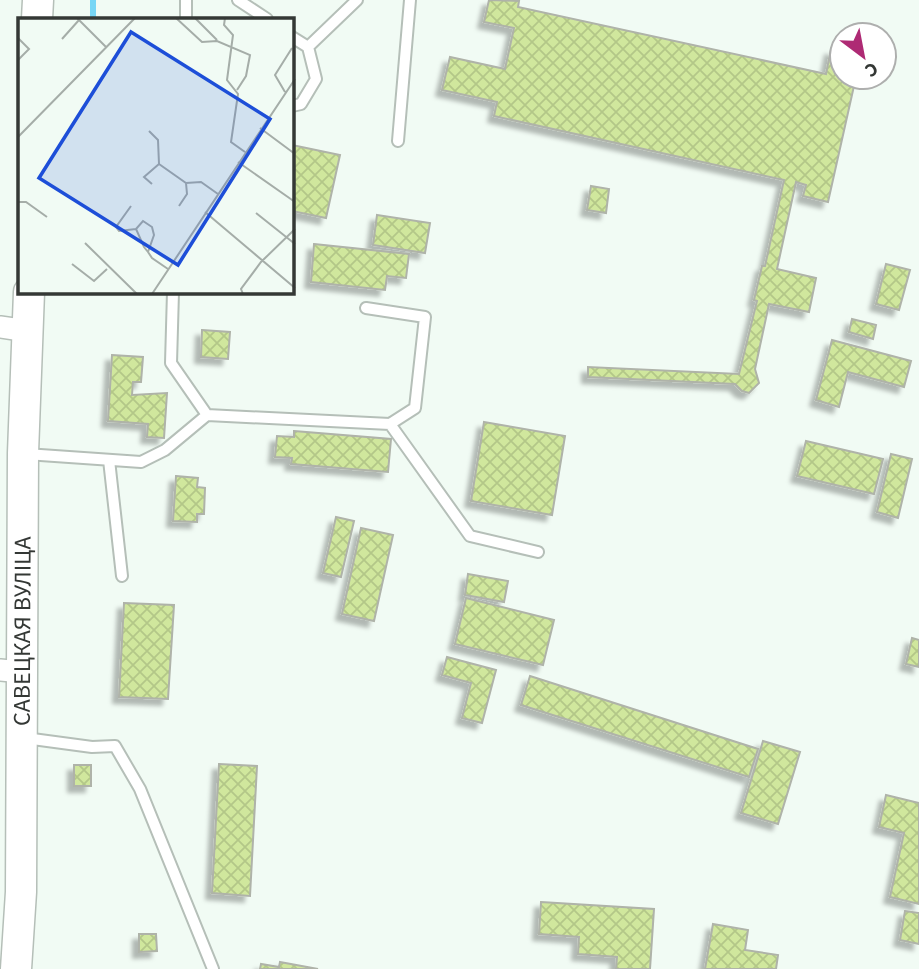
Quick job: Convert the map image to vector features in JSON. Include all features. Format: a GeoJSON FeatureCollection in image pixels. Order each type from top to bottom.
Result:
{"type":"FeatureCollection","features":[{"type":"Feature","properties":{"kind":"street"},"geometry":{"type":"LineString","coordinates":[[37,0],[37,18]]}},
{"type":"Feature","properties":{"kind":"street","name":"САВЕЦКАЯ ВУЛІЦА"},"geometry":{"type":"LineString","coordinates":[[16,969],[10,891],[22,737],[11,671],[23,453],[14,329],[28,294]]}},
{"type":"Feature","properties":{"kind":"lane"},"geometry":{"type":"LineString","coordinates":[[186,0],[186,18]]}},
{"type":"Feature","properties":{"kind":"lane"},"geometry":{"type":"LineString","coordinates":[[238,0],[265,18]]}},
{"type":"Feature","properties":{"kind":"lane"},"geometry":{"type":"LineString","coordinates":[[307,47],[357,0]]}},
{"type":"Feature","properties":{"kind":"lane"},"geometry":{"type":"LineString","coordinates":[[398,141],[410,0]]}},
{"type":"Feature","properties":{"kind":"lane"},"geometry":{"type":"LineString","coordinates":[[294,38],[307,47],[316,79],[301,104],[294,106]]}},
{"type":"Feature","properties":{"kind":"lane"},"geometry":{"type":"LineString","coordinates":[[173,294],[171,363],[207,415]]}},
{"type":"Feature","properties":{"kind":"lane"},"geometry":{"type":"LineString","coordinates":[[23,453],[141,461],[165,450],[207,415],[390,424],[415,408],[425,317],[366,308]]}},
{"type":"Feature","properties":{"kind":"lane"},"geometry":{"type":"LineString","coordinates":[[390,424],[470,536],[538,552]]}},
{"type":"Feature","properties":{"kind":"lane"},"geometry":{"type":"LineString","coordinates":[[109,460],[122,576]]}},
{"type":"Feature","properties":{"kind":"lane"},"geometry":{"type":"LineString","coordinates":[[22,737],[92,747],[115,746],[140,789],[213,969]]}},
{"type":"Feature","properties":{"kind":"building"},"geometry":{"type":"Polygon","coordinates":[[[489,0],[519,1],[518,7],[826,74],[828,64],[828,91],[853,91],[828,202],[803,196],[806,185],[796,182],[777,269],[816,278],[809,312],[769,304],[755,369],[759,383],[749,393],[742,391],[735,384],[588,377],[588,367],[739,374],[757,301],[754,300],[762,266],[765,266],[784,180],[494,116],[497,102],[442,90],[450,57],[505,69],[514,28],[484,22],[489,0]]]}},
{"type":"Feature","properties":{"kind":"building"},"geometry":{"type":"Polygon","coordinates":[[[294,145],[340,155],[326,218],[294,211],[294,145]]]}},
{"type":"Feature","properties":{"kind":"building"},"geometry":{"type":"Polygon","coordinates":[[[591,186],[609,189],[606,213],[587,210],[591,186]]]}},
{"type":"Feature","properties":{"kind":"building"},"geometry":{"type":"Polygon","coordinates":[[[377,215],[430,223],[425,253],[373,245],[377,215]]]}},
{"type":"Feature","properties":{"kind":"building"},"geometry":{"type":"Polygon","coordinates":[[[314,244],[409,254],[406,278],[387,276],[385,290],[311,282],[314,244]]]}},
{"type":"Feature","properties":{"kind":"building"},"geometry":{"type":"Polygon","coordinates":[[[886,264],[910,270],[899,310],[876,304],[886,264]]]}},
{"type":"Feature","properties":{"kind":"building"},"geometry":{"type":"Polygon","coordinates":[[[852,319],[876,325],[873,339],[849,332],[852,319]]]}},
{"type":"Feature","properties":{"kind":"building"},"geometry":{"type":"Polygon","coordinates":[[[202,330],[230,332],[228,359],[201,357],[202,330]]]}},
{"type":"Feature","properties":{"kind":"building"},"geometry":{"type":"Polygon","coordinates":[[[832,340],[911,361],[904,387],[848,372],[839,407],[816,400],[832,340]]]}},
{"type":"Feature","properties":{"kind":"building"},"geometry":{"type":"Polygon","coordinates":[[[112,355],[143,357],[141,382],[133,382],[132,395],[167,393],[164,438],[147,437],[148,424],[108,421],[112,355]]]}},
{"type":"Feature","properties":{"kind":"building"},"geometry":{"type":"Polygon","coordinates":[[[484,422],[565,436],[552,515],[471,501],[484,422]]]}},
{"type":"Feature","properties":{"kind":"building"},"geometry":{"type":"Polygon","coordinates":[[[294,431],[391,439],[388,472],[291,464],[292,458],[275,457],[277,436],[294,437],[294,431]]]}},
{"type":"Feature","properties":{"kind":"building"},"geometry":{"type":"Polygon","coordinates":[[[806,441],[883,459],[874,494],[797,476],[806,441]]]}},
{"type":"Feature","properties":{"kind":"building"},"geometry":{"type":"Polygon","coordinates":[[[891,454],[912,459],[898,518],[877,512],[891,454]]]}},
{"type":"Feature","properties":{"kind":"building"},"geometry":{"type":"Polygon","coordinates":[[[176,476],[198,478],[197,487],[205,488],[204,514],[197,514],[197,522],[173,521],[176,476]]]}},
{"type":"Feature","properties":{"kind":"building"},"geometry":{"type":"Polygon","coordinates":[[[336,517],[354,521],[341,577],[323,573],[336,517]]]}},
{"type":"Feature","properties":{"kind":"building"},"geometry":{"type":"Polygon","coordinates":[[[361,528],[393,535],[374,621],[342,614],[361,528]]]}},
{"type":"Feature","properties":{"kind":"building"},"geometry":{"type":"Polygon","coordinates":[[[468,574],[508,581],[504,602],[465,595],[468,574]]]}},
{"type":"Feature","properties":{"kind":"building"},"geometry":{"type":"Polygon","coordinates":[[[466,598],[554,620],[543,665],[455,644],[466,598]]]}},
{"type":"Feature","properties":{"kind":"building"},"geometry":{"type":"Polygon","coordinates":[[[124,603],[174,605],[168,699],[119,697],[124,603]]]}},
{"type":"Feature","properties":{"kind":"building"},"geometry":{"type":"Polygon","coordinates":[[[912,638],[919,640],[919,667],[906,664],[912,638]]]}},
{"type":"Feature","properties":{"kind":"building"},"geometry":{"type":"Polygon","coordinates":[[[447,657],[496,670],[482,723],[462,718],[471,683],[442,675],[447,657]]]}},
{"type":"Feature","properties":{"kind":"building"},"geometry":{"type":"Polygon","coordinates":[[[530,676],[758,749],[749,777],[521,705],[530,676]]]}},
{"type":"Feature","properties":{"kind":"building"},"geometry":{"type":"Polygon","coordinates":[[[763,741],[800,752],[778,824],[741,813],[763,741]]]}},
{"type":"Feature","properties":{"kind":"building"},"geometry":{"type":"Polygon","coordinates":[[[219,764],[257,766],[250,896],[212,893],[219,764]]]}},
{"type":"Feature","properties":{"kind":"building"},"geometry":{"type":"Polygon","coordinates":[[[74,765],[91,765],[91,786],[74,786],[74,765]]]}},
{"type":"Feature","properties":{"kind":"building"},"geometry":{"type":"Polygon","coordinates":[[[886,795],[919,803],[919,904],[890,897],[904,833],[879,827],[886,795]]]}},
{"type":"Feature","properties":{"kind":"building"},"geometry":{"type":"Polygon","coordinates":[[[541,902],[654,909],[650,969],[616,969],[617,957],[578,954],[579,937],[539,934],[541,902]]]}},
{"type":"Feature","properties":{"kind":"building"},"geometry":{"type":"Polygon","coordinates":[[[905,911],[919,913],[919,944],[900,940],[905,911]]]}},
{"type":"Feature","properties":{"kind":"building"},"geometry":{"type":"Polygon","coordinates":[[[713,924],[748,930],[745,950],[778,955],[776,969],[705,969],[713,924]]]}},
{"type":"Feature","properties":{"kind":"building"},"geometry":{"type":"Polygon","coordinates":[[[139,934],[156,934],[157,951],[139,952],[139,934]]]}},
{"type":"Feature","properties":{"kind":"building"},"geometry":{"type":"Polygon","coordinates":[[[280,962],[318,969],[260,969],[261,964],[279,967],[280,962]]]}},
{"type":"Feature","properties":{"kind":"waterway"},"geometry":{"type":"LineString","coordinates":[[93,0],[93,18]]}}]}
